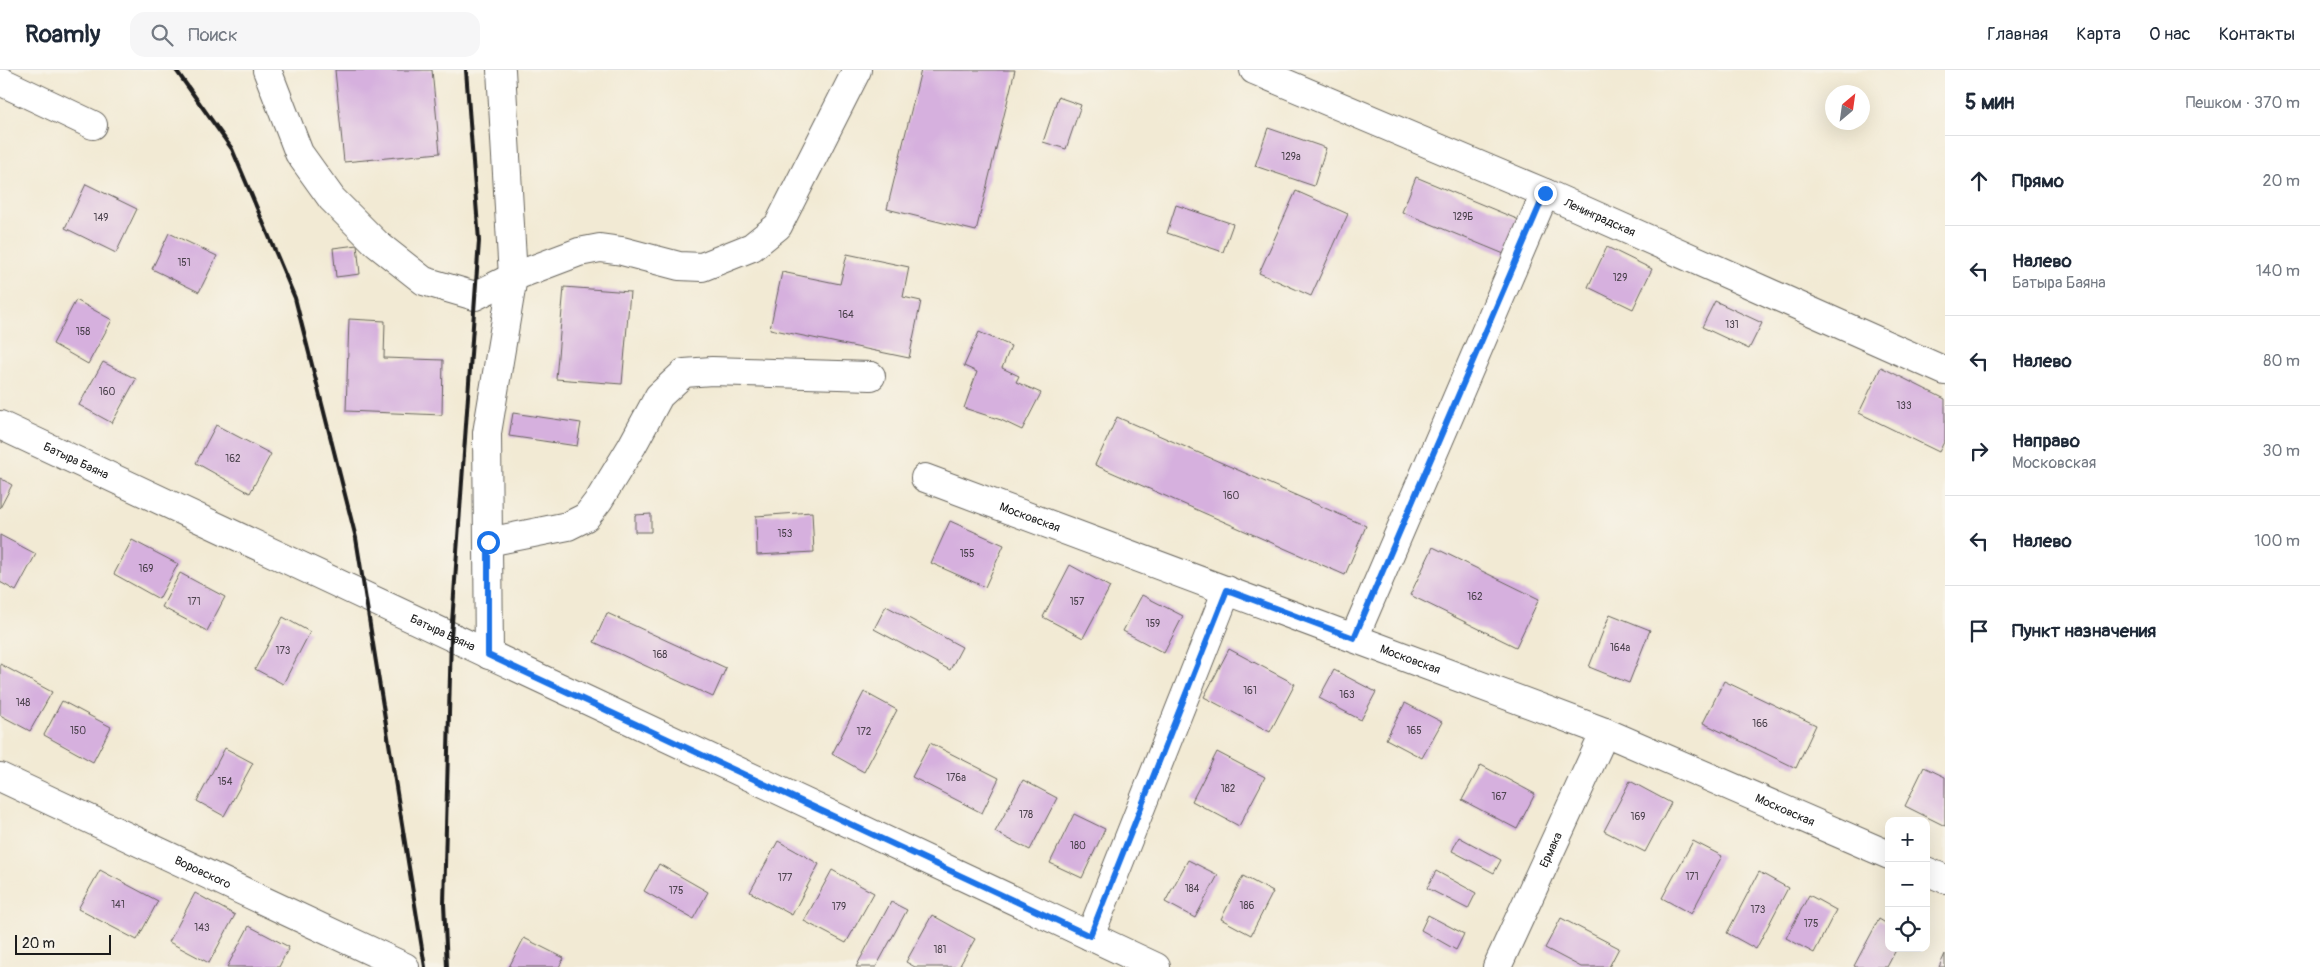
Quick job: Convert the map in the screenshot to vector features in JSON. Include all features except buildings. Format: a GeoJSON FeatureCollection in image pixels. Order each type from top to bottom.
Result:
{"type":"FeatureCollection","features":[{"type":"Feature","properties":{"kind":"street"},"geometry":{"type":"LineString","coordinates":[[267,70],[299,153],[332,199],[377,244],[424,281],[475,296],[513,276],[579,252],[600,248],[622,251],[680,266],[702,267],[752,247],[778,226],[857,70]]}},
{"type":"Feature","properties":{"kind":"street"},"geometry":{"type":"LineString","coordinates":[[488,655],[487,433],[513,276],[501,70]]}},
{"type":"Feature","properties":{"kind":"street","name":"Ленинградская"},"geometry":{"type":"LineString","coordinates":[[1254,70],[1545,193],[1945,371]]}},
{"type":"Feature","properties":{"kind":"street"},"geometry":{"type":"LineString","coordinates":[[0,81],[93,125]]}},
{"type":"Feature","properties":{"kind":"street"},"geometry":{"type":"LineString","coordinates":[[1354,638],[1545,193]]}},
{"type":"Feature","properties":{"kind":"street"},"geometry":{"type":"LineString","coordinates":[[488,542],[568,526],[586,517],[599,500],[632,446],[659,396],[684,373],[712,370],[871,376]]}},
{"type":"Feature","properties":{"kind":"street","name":"Батыра Баяна"},"geometry":{"type":"LineString","coordinates":[[0,426],[1156,967]]}},
{"type":"Feature","properties":{"kind":"street","name":"Московская"},"geometry":{"type":"LineString","coordinates":[[925,478],[1604,732],[1885,853]]}},
{"type":"Feature","properties":{"kind":"street"},"geometry":{"type":"LineString","coordinates":[[1090,936],[1227,590]]}},
{"type":"Feature","properties":{"kind":"street","name":"Ермака"},"geometry":{"type":"LineString","coordinates":[[1496,967],[1604,732]]}},
{"type":"Feature","properties":{"kind":"street","name":"Воровского"},"geometry":{"type":"LineString","coordinates":[[0,777],[405,967]]}},
{"type":"Feature","properties":{"kind":"street"},"geometry":{"type":"LineString","coordinates":[[1930,873],[1945,879]]}},
{"type":"Feature","properties":{"kind":"railway"},"geometry":{"type":"LineString","coordinates":[[176,70],[232,149],[295,298],[356,538],[425,967]]}},
{"type":"Feature","properties":{"kind":"railway"},"geometry":{"type":"LineString","coordinates":[[447,967],[444,904],[451,637],[479,241],[466,70]]}},
{"type":"Feature","properties":{"kind":"route"},"geometry":{"type":"LineString","coordinates":[[488,542],[488,655],[1090,936],[1227,590],[1354,638],[1545,193]]}}]}
